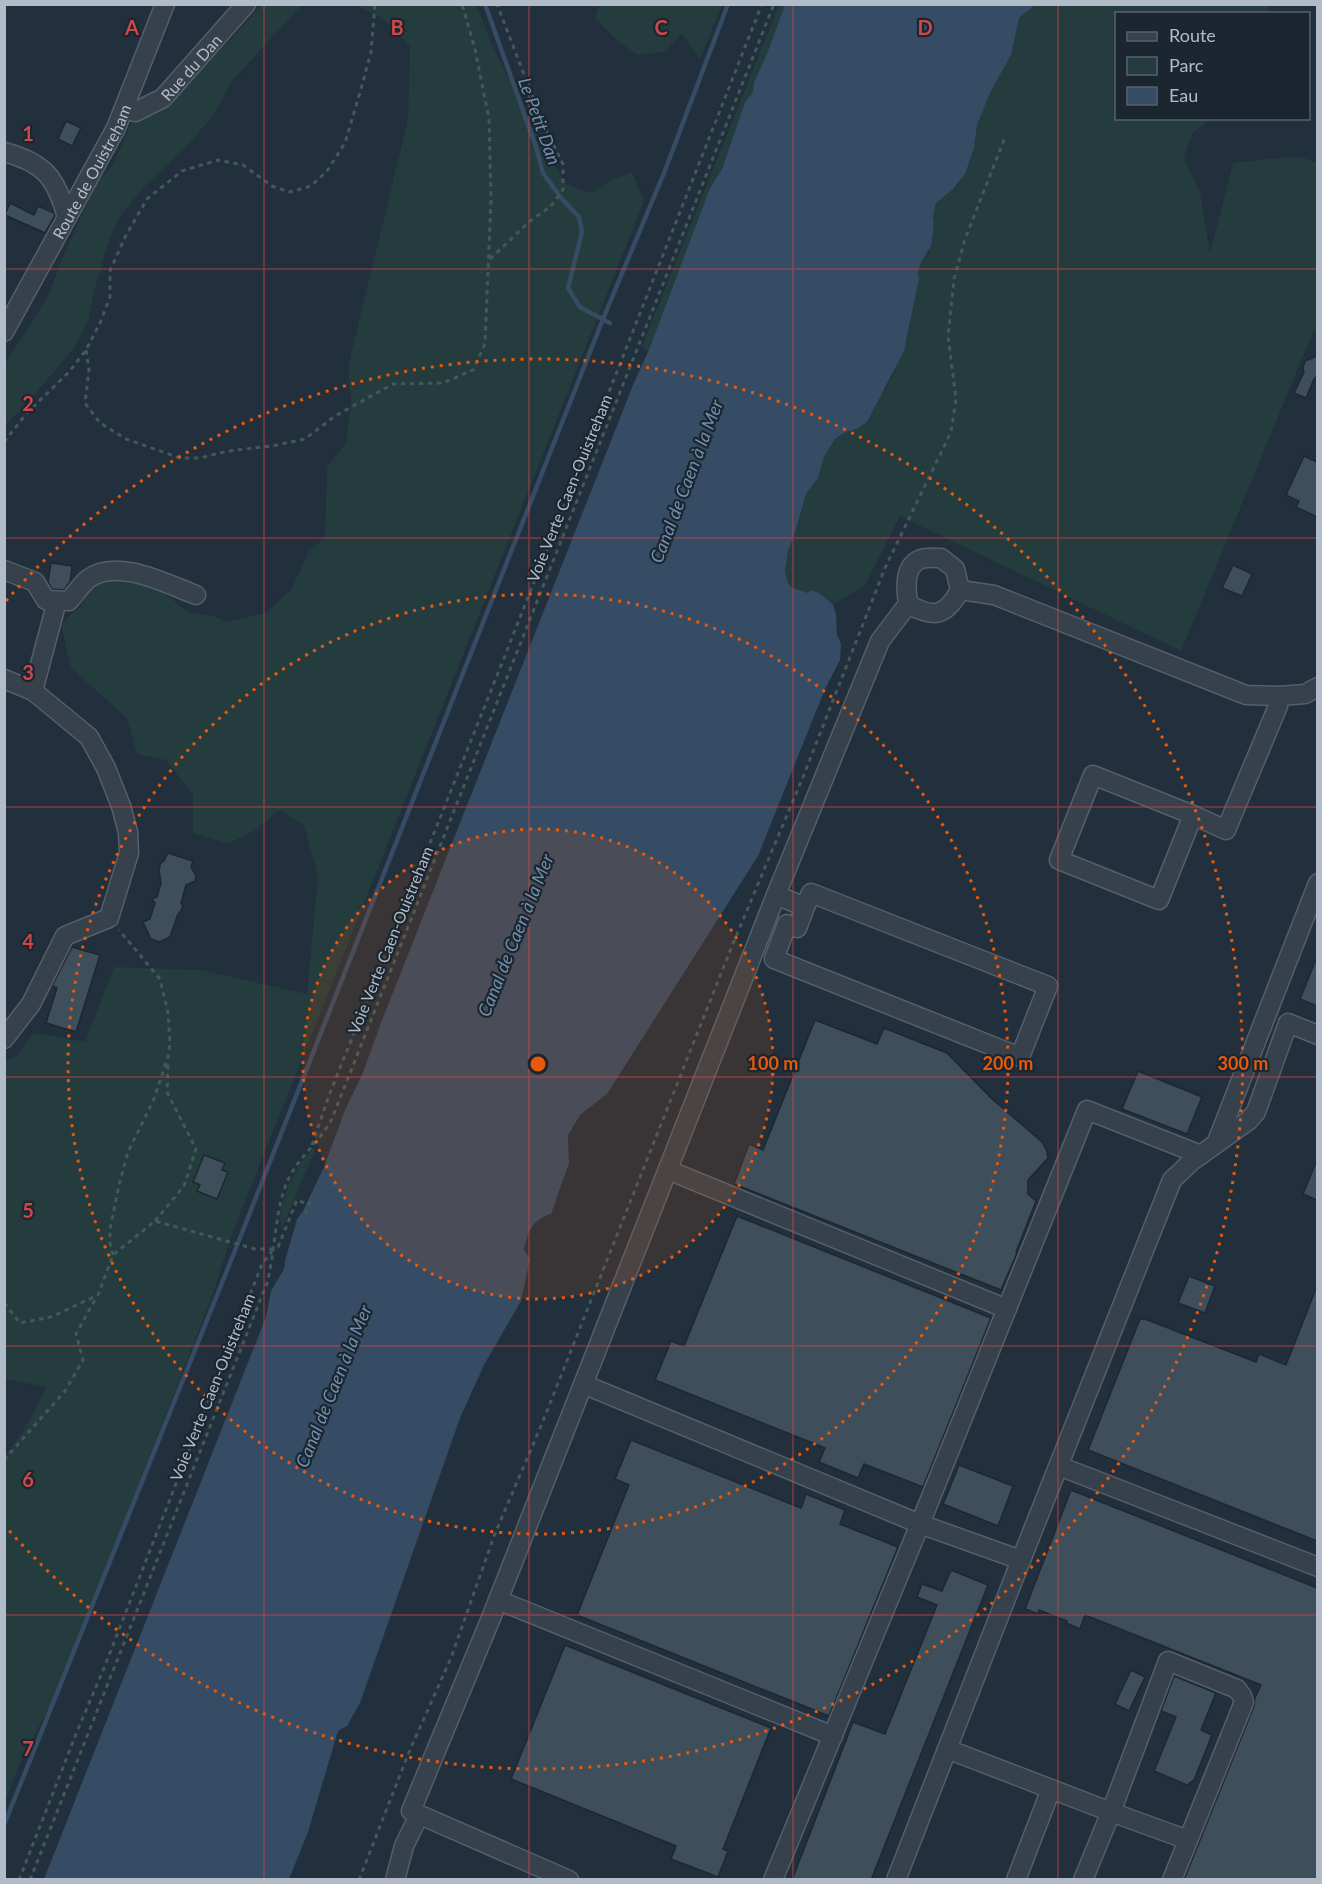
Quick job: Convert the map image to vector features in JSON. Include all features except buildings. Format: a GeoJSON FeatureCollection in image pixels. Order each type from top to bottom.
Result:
{"type":"FeatureCollection","features":[{"type":"Feature","properties":{"kind":"street","name":"Route de Ouistreham"},"geometry":{"type":"LineString","coordinates":[[4,332],[116,128],[165,4]]}},
{"type":"Feature","properties":{"kind":"street","name":"Rue du Dan"},"geometry":{"type":"LineString","coordinates":[[124,110],[135,112],[163,98],[246,4]]}},
{"type":"Feature","properties":{"kind":"street"},"geometry":{"type":"LineString","coordinates":[[4,152],[26,158],[46,171],[60,193],[68,217]]}},
{"type":"Feature","properties":{"kind":"street"},"geometry":{"type":"LineString","coordinates":[[569,1880],[411,1811],[498,1600],[776,895],[880,641],[908,604],[906,584],[912,565],[922,558],[941,558],[955,569],[960,590],[952,604],[943,612],[924,613],[908,604]]}},
{"type":"Feature","properties":{"kind":"street"},"geometry":{"type":"LineString","coordinates":[[4,570],[35,582],[46,600],[69,601],[89,578],[111,570],[135,573],[196,595]]}},
{"type":"Feature","properties":{"kind":"street"},"geometry":{"type":"LineString","coordinates":[[960,590],[994,595],[1246,695],[1305,694],[1317,687]]}},
{"type":"Feature","properties":{"kind":"street"},"geometry":{"type":"LineString","coordinates":[[33,691],[57,601]]}},
{"type":"Feature","properties":{"kind":"street"},"geometry":{"type":"LineString","coordinates":[[4,679],[33,691],[89,737],[106,768],[121,806],[128,832],[129,853],[109,918],[65,936],[32,1004],[4,1039]]}},
{"type":"Feature","properties":{"kind":"street"},"geometry":{"type":"LineString","coordinates":[[1194,815],[1159,900],[1059,860],[1093,775],[1194,815],[1226,830],[1278,706],[1279,696]]}},
{"type":"Feature","properties":{"kind":"street"},"geometry":{"type":"LineString","coordinates":[[1216,1144],[1317,883]]}},
{"type":"Feature","properties":{"kind":"street"},"geometry":{"type":"LineString","coordinates":[[811,893],[1048,986],[1020,1057],[774,959],[787,924],[797,928],[805,908],[811,893]]}},
{"type":"Feature","properties":{"kind":"street"},"geometry":{"type":"LineString","coordinates":[[776,895],[805,908]]}},
{"type":"Feature","properties":{"kind":"street"},"geometry":{"type":"LineString","coordinates":[[902,1878],[947,1749],[1172,1180],[1185,1167],[1256,1113],[1288,1023],[1317,1035]]}},
{"type":"Feature","properties":{"kind":"street"},"geometry":{"type":"LineString","coordinates":[[773,1880],[1087,1110],[1201,1155]]}},
{"type":"Feature","properties":{"kind":"street"},"geometry":{"type":"LineString","coordinates":[[668,1170],[1007,1309]]}},
{"type":"Feature","properties":{"kind":"street"},"geometry":{"type":"LineString","coordinates":[[584,1384],[920,1524],[1021,1560]]}},
{"type":"Feature","properties":{"kind":"street"},"geometry":{"type":"LineString","coordinates":[[1059,1466],[1317,1567]]}},
{"type":"Feature","properties":{"kind":"street"},"geometry":{"type":"LineString","coordinates":[[498,1600],[833,1736]]}},
{"type":"Feature","properties":{"kind":"street"},"geometry":{"type":"LineString","coordinates":[[1083,1880],[1168,1661],[1237,1689],[1244,1702],[1172,1880]]}},
{"type":"Feature","properties":{"kind":"street"},"geometry":{"type":"LineString","coordinates":[[947,1749],[1188,1840]]}},
{"type":"Feature","properties":{"kind":"street"},"geometry":{"type":"LineString","coordinates":[[1016,1880],[1051,1789]]}},
{"type":"Feature","properties":{"kind":"street"},"geometry":{"type":"LineString","coordinates":[[395,1880],[404,1846],[419,1815]]}},
{"type":"Feature","properties":{"kind":"path"},"geometry":{"type":"LineString","coordinates":[[4,442],[26,414],[69,372],[86,350],[110,297],[110,271],[125,237],[147,199],[182,171],[218,160],[243,165],[272,186],[290,192],[310,186],[327,171],[345,143],[361,89],[371,52],[375,4]]}},
{"type":"Feature","properties":{"kind":"path"},"geometry":{"type":"LineString","coordinates":[[86,350],[89,370],[85,403],[100,423],[126,439],[180,458],[200,458],[228,451],[272,446],[305,439],[335,416],[393,384],[443,383],[473,370],[485,344],[491,199],[489,119],[475,49],[462,4]]}},
{"type":"Feature","properties":{"kind":"path"},"geometry":{"type":"LineString","coordinates":[[489,261],[530,221],[550,207],[563,190],[563,164],[543,124],[496,4]]}},
{"type":"Feature","properties":{"kind":"path"},"geometry":{"type":"LineString","coordinates":[[311,1146],[328,1098],[762,4]]}},
{"type":"Feature","properties":{"kind":"path","name":"Voie Verte Caen-Ouistreham"},"geometry":{"type":"LineString","coordinates":[[30,1880],[267,1283],[276,1219],[285,1188],[294,1168],[331,1121],[774,4]]}},
{"type":"Feature","properties":{"kind":"path"},"geometry":{"type":"LineString","coordinates":[[359,1880],[410,1752],[451,1658],[494,1536],[541,1426],[885,568],[951,432],[956,399],[948,336],[954,279],[965,239],[1006,135]]}},
{"type":"Feature","properties":{"kind":"path"},"geometry":{"type":"LineString","coordinates":[[4,1460],[64,1391],[83,1360],[76,1334],[98,1294],[113,1255],[155,1221],[184,1186],[196,1149],[167,1092],[168,1014],[160,979],[109,918]]}},
{"type":"Feature","properties":{"kind":"path"},"geometry":{"type":"LineString","coordinates":[[113,1255],[110,1230],[128,1152],[154,1099],[168,1057]]}},
{"type":"Feature","properties":{"kind":"path"},"geometry":{"type":"LineString","coordinates":[[305,1214],[312,1196]]}},
{"type":"Feature","properties":{"kind":"path"},"geometry":{"type":"LineString","coordinates":[[155,1221],[255,1249],[273,1249],[278,1247],[297,1200],[309,1205]]}},
{"type":"Feature","properties":{"kind":"path"},"geometry":{"type":"LineString","coordinates":[[19,1880],[109,1657],[262,1264],[273,1249]]}},
{"type":"Feature","properties":{"kind":"path"},"geometry":{"type":"LineString","coordinates":[[4,1303],[20,1323],[51,1317],[98,1294]]}},
{"type":"Feature","properties":{"kind":"green space"},"geometry":{"type":"Polygon","coordinates":[[[599,4],[722,5],[700,59],[682,34],[665,51],[638,55],[619,42],[595,18],[599,4]]]}},
{"type":"Feature","properties":{"kind":"green space"},"geometry":{"type":"Polygon","coordinates":[[[1035,4],[1270,5],[1266,12],[1115,12],[1115,120],[1209,120],[1192,134],[1184,158],[1200,192],[1210,253],[1233,163],[1299,156],[1317,163],[1317,331],[1314,330],[1181,651],[900,516],[865,585],[833,605],[822,595],[793,588],[788,583],[785,561],[806,494],[818,478],[824,457],[835,439],[853,430],[886,388],[895,370],[907,339],[919,279],[918,271],[929,252],[936,203],[960,182],[974,148],[977,125],[982,112],[1011,55],[1019,18],[1035,4]]]}},
{"type":"Feature","properties":{"kind":"green space"},"geometry":{"type":"Polygon","coordinates":[[[261,5],[302,5],[231,82],[214,115],[185,148],[144,187],[117,220],[105,253],[89,318],[74,348],[32,398],[5,425],[4,366],[48,296],[67,247],[98,181],[113,165],[131,123],[168,103],[261,5]]]}},
{"type":"Feature","properties":{"kind":"green space"},"geometry":{"type":"Polygon","coordinates":[[[355,5],[476,5],[492,45],[535,132],[566,184],[592,193],[609,181],[632,172],[644,201],[232,1234],[213,1294],[55,1698],[24,1753],[5,1801],[5,1456],[22,1433],[47,1387],[5,1379],[5,1062],[15,1057],[34,1033],[85,1042],[114,967],[201,970],[307,994],[318,877],[304,826],[280,810],[254,831],[227,844],[193,833],[193,795],[166,760],[137,754],[127,718],[71,668],[61,625],[81,607],[85,596],[102,580],[126,579],[155,587],[187,612],[216,617],[227,622],[265,613],[291,590],[309,551],[325,537],[327,467],[346,443],[351,401],[348,367],[408,119],[410,46],[381,17],[355,5]]]}},
{"type":"Feature","properties":{"kind":"green space"},"geometry":{"type":"Polygon","coordinates":[[[779,5],[785,5],[754,82],[753,92],[745,102],[722,169],[710,188],[648,352],[642,346],[779,5]]]}},
{"type":"Feature","properties":{"kind":"green space"},"geometry":{"type":"Polygon","coordinates":[[[315,1147],[282,1229],[280,1220],[284,1197],[295,1173],[315,1147]]]}},
{"type":"Feature","properties":{"kind":"water","name":"Canal de Caen à la Mer"},"geometry":{"type":"Polygon","coordinates":[[[785,5],[1035,5],[1019,18],[1011,55],[991,91],[977,125],[974,148],[965,174],[953,189],[936,203],[931,246],[918,271],[919,279],[904,351],[867,422],[835,439],[824,457],[818,478],[806,494],[788,551],[785,571],[788,583],[793,588],[808,593],[812,590],[833,605],[837,635],[841,644],[840,660],[825,689],[758,856],[607,1094],[580,1115],[568,1135],[569,1163],[551,1214],[539,1219],[529,1232],[524,1250],[530,1259],[521,1301],[484,1365],[460,1418],[360,1703],[347,1726],[338,1731],[308,1832],[289,1879],[44,1879],[266,1317],[271,1291],[284,1269],[297,1219],[324,1167],[345,1110],[362,1075],[633,385],[648,352],[710,188],[722,169],[745,102],[753,92],[754,82],[785,5]]]}},
{"type":"Feature","properties":{"kind":"waterway","name":"Le Petit Dan"},"geometry":{"type":"LineString","coordinates":[[485,4],[536,147],[543,173],[561,198],[579,217],[582,232],[568,288],[580,307],[610,323]]}},
{"type":"Feature","properties":{"kind":"waterway"},"geometry":{"type":"LineString","coordinates":[[4,1825],[234,1253],[603,319],[664,173],[728,4]]}}]}
